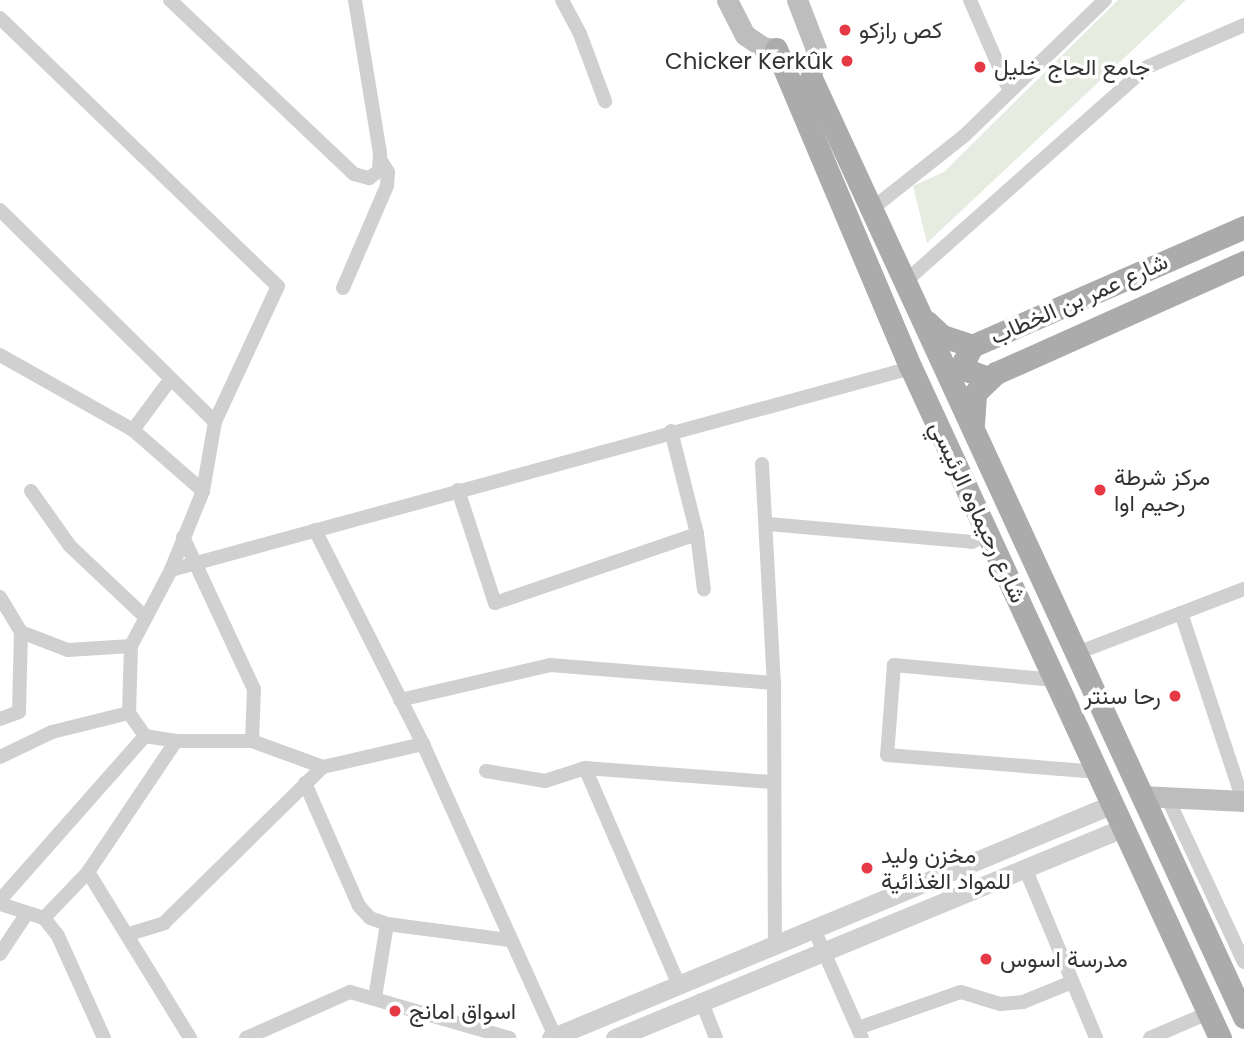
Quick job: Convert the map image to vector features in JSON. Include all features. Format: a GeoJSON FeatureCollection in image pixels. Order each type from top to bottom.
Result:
{"type":"FeatureCollection","features":[{"type":"Feature","properties":{"kind":"main road","name":"شارع رحيماوه الرئيسي"},"geometry":{"type":"LineString","coordinates":[[727,0],[745,35],[763,47],[776,49],[911,368],[1220,1038]]}},
{"type":"Feature","properties":{"kind":"main road","name":"شارع رحيماوه الرئيسي"},"geometry":{"type":"LineString","coordinates":[[797,0],[816,49],[811,78],[907,280],[920,315],[1244,1017]]}},
{"type":"Feature","properties":{"kind":"main road","name":"شارع عمر بن الخطاب"},"geometry":{"type":"LineString","coordinates":[[920,315],[942,337],[972,346],[1244,227]]}},
{"type":"Feature","properties":{"kind":"main road","name":"شارع عمر بن الخطاب"},"geometry":{"type":"LineString","coordinates":[[974,430],[972,404],[988,378],[1244,262]]}},
{"type":"Feature","properties":{"kind":"main road"},"geometry":{"type":"LineString","coordinates":[[1132,276],[1147,306]]}},
{"type":"Feature","properties":{"kind":"main road"},"geometry":{"type":"LineString","coordinates":[[972,346],[964,361],[969,372],[988,378]]}},
{"type":"Feature","properties":{"kind":"main road"},"geometry":{"type":"LineString","coordinates":[[1023,609],[1048,613],[1051,596]]}},
{"type":"Feature","properties":{"kind":"main road"},"geometry":{"type":"LineString","coordinates":[[1040,647],[1051,627],[1073,644]]}},
{"type":"Feature","properties":{"kind":"main road"},"geometry":{"type":"LineString","coordinates":[[1142,796],[1244,801]]}},
{"type":"Feature","properties":{"kind":"street"},"geometry":{"type":"LineString","coordinates":[[170,0],[354,174],[373,177],[381,161]]}},
{"type":"Feature","properties":{"kind":"street"},"geometry":{"type":"LineString","coordinates":[[343,288],[387,186],[388,172],[381,161],[355,0]]}},
{"type":"Feature","properties":{"kind":"street"},"geometry":{"type":"LineString","coordinates":[[562,0],[580,34],[605,102]]}},
{"type":"Feature","properties":{"kind":"street"},"geometry":{"type":"LineString","coordinates":[[970,0],[1010,92]]}},
{"type":"Feature","properties":{"kind":"street"},"geometry":{"type":"LineString","coordinates":[[873,208],[956,144],[1105,0]]}},
{"type":"Feature","properties":{"kind":"street"},"geometry":{"type":"LineString","coordinates":[[0,18],[278,286],[215,422],[203,491],[171,570],[131,646],[128,713],[145,736],[176,741],[252,741],[323,767]]}},
{"type":"Feature","properties":{"kind":"street"},"geometry":{"type":"LineString","coordinates":[[907,280],[1147,67],[1244,25]]}},
{"type":"Feature","properties":{"kind":"street"},"geometry":{"type":"LineString","coordinates":[[0,210],[215,422]]}},
{"type":"Feature","properties":{"kind":"street"},"geometry":{"type":"LineString","coordinates":[[0,355],[133,430],[203,491]]}},
{"type":"Feature","properties":{"kind":"street"},"geometry":{"type":"LineString","coordinates":[[171,570],[671,431],[911,368]]}},
{"type":"Feature","properties":{"kind":"street"},"geometry":{"type":"LineString","coordinates":[[133,430],[170,380]]}},
{"type":"Feature","properties":{"kind":"street"},"geometry":{"type":"LineString","coordinates":[[671,431],[697,534],[704,590]]}},
{"type":"Feature","properties":{"kind":"street"},"geometry":{"type":"LineString","coordinates":[[762,464],[768,524],[774,683],[775,943]]}},
{"type":"Feature","properties":{"kind":"street"},"geometry":{"type":"LineString","coordinates":[[458,490],[495,603],[697,534]]}},
{"type":"Feature","properties":{"kind":"street"},"geometry":{"type":"LineString","coordinates":[[31,491],[76,553],[145,617]]}},
{"type":"Feature","properties":{"kind":"street"},"geometry":{"type":"LineString","coordinates":[[768,524],[972,541],[988,534]]}},
{"type":"Feature","properties":{"kind":"street"},"geometry":{"type":"LineString","coordinates":[[315,530],[423,744],[553,1037],[1113,804]]}},
{"type":"Feature","properties":{"kind":"street"},"geometry":{"type":"LineString","coordinates":[[183,537],[254,689],[252,741]]}},
{"type":"Feature","properties":{"kind":"street"},"geometry":{"type":"LineString","coordinates":[[1073,644],[1181,613],[1244,589]]}},
{"type":"Feature","properties":{"kind":"street"},"geometry":{"type":"LineString","coordinates":[[0,597],[21,632],[19,712],[0,719]]}},
{"type":"Feature","properties":{"kind":"street"},"geometry":{"type":"LineString","coordinates":[[1181,613],[1244,801]]}},
{"type":"Feature","properties":{"kind":"street"},"geometry":{"type":"LineString","coordinates":[[21,632],[68,650],[131,646]]}},
{"type":"Feature","properties":{"kind":"street"},"geometry":{"type":"LineString","coordinates":[[400,700],[550,665],[774,683]]}},
{"type":"Feature","properties":{"kind":"street"},"geometry":{"type":"LineString","coordinates":[[1055,680],[894,665],[887,755],[1098,772]]}},
{"type":"Feature","properties":{"kind":"street"},"geometry":{"type":"LineString","coordinates":[[0,757],[52,732],[128,713]]}},
{"type":"Feature","properties":{"kind":"street"},"geometry":{"type":"LineString","coordinates":[[104,1038],[58,936],[44,918],[0,902],[145,736]]}},
{"type":"Feature","properties":{"kind":"street"},"geometry":{"type":"LineString","coordinates":[[44,918],[89,872],[176,741]]}},
{"type":"Feature","properties":{"kind":"street"},"geometry":{"type":"LineString","coordinates":[[129,934],[164,923],[323,767],[423,744]]}},
{"type":"Feature","properties":{"kind":"street"},"geometry":{"type":"LineString","coordinates":[[486,771],[545,780],[585,768],[773,782]]}},
{"type":"Feature","properties":{"kind":"street"},"geometry":{"type":"LineString","coordinates":[[585,768],[678,983]]}},
{"type":"Feature","properties":{"kind":"street"},"geometry":{"type":"LineString","coordinates":[[305,782],[359,906],[370,918],[387,924],[508,940]]}},
{"type":"Feature","properties":{"kind":"street"},"geometry":{"type":"LineString","coordinates":[[1167,797],[1237,931],[1244,962]]}},
{"type":"Feature","properties":{"kind":"street"},"geometry":{"type":"LineString","coordinates":[[1091,814],[1103,837]]}},
{"type":"Feature","properties":{"kind":"street"},"geometry":{"type":"LineString","coordinates":[[615,1038],[701,1000],[1125,827]]}},
{"type":"Feature","properties":{"kind":"street"},"geometry":{"type":"LineString","coordinates":[[1025,868],[1096,1038]]}},
{"type":"Feature","properties":{"kind":"street"},"geometry":{"type":"LineString","coordinates":[[89,872],[190,1038]]}},
{"type":"Feature","properties":{"kind":"street"},"geometry":{"type":"LineString","coordinates":[[0,954],[27,913]]}},
{"type":"Feature","properties":{"kind":"street"},"geometry":{"type":"LineString","coordinates":[[375,998],[387,924]]}},
{"type":"Feature","properties":{"kind":"street"},"geometry":{"type":"LineString","coordinates":[[813,927],[860,1033],[961,992],[1000,1004],[1023,1002],[1072,982]]}},
{"type":"Feature","properties":{"kind":"street"},"geometry":{"type":"LineString","coordinates":[[246,1038],[350,992],[509,1038]]}},
{"type":"Feature","properties":{"kind":"street"},"geometry":{"type":"LineString","coordinates":[[701,1000],[716,1038]]}},
{"type":"Feature","properties":{"kind":"street"},"geometry":{"type":"LineString","coordinates":[[1150,1038],[1208,1013]]}},
{"type":"Feature","properties":{"kind":"shaded area"},"geometry":{"type":"Polygon","coordinates":[[[1118,0],[1186,0],[927,243],[913,186],[944,172],[1118,0]]]}},
{"type":"Feature","properties":{"kind":"place","name":"كص رازكو"},"geometry":{"type":"Point","coordinates":[845,30]}},
{"type":"Feature","properties":{"kind":"place","name":"Chicker Kerkûk"},"geometry":{"type":"Point","coordinates":[847,61]}},
{"type":"Feature","properties":{"kind":"place","name":"جامع الحاج خليل"},"geometry":{"type":"Point","coordinates":[980,67]}},
{"type":"Feature","properties":{"kind":"place","name":"مركز شرطة رحيم اوا"},"geometry":{"type":"Point","coordinates":[1100,490]}},
{"type":"Feature","properties":{"kind":"place","name":"رحا سنتر"},"geometry":{"type":"Point","coordinates":[1175,696]}},
{"type":"Feature","properties":{"kind":"place","name":"مخزن وليد للمواد الغذائية"},"geometry":{"type":"Point","coordinates":[867,868]}},
{"type":"Feature","properties":{"kind":"place","name":"مدرسة اسوس"},"geometry":{"type":"Point","coordinates":[986,959]}},
{"type":"Feature","properties":{"kind":"place","name":"اسواق امانج"},"geometry":{"type":"Point","coordinates":[395,1011]}}]}
